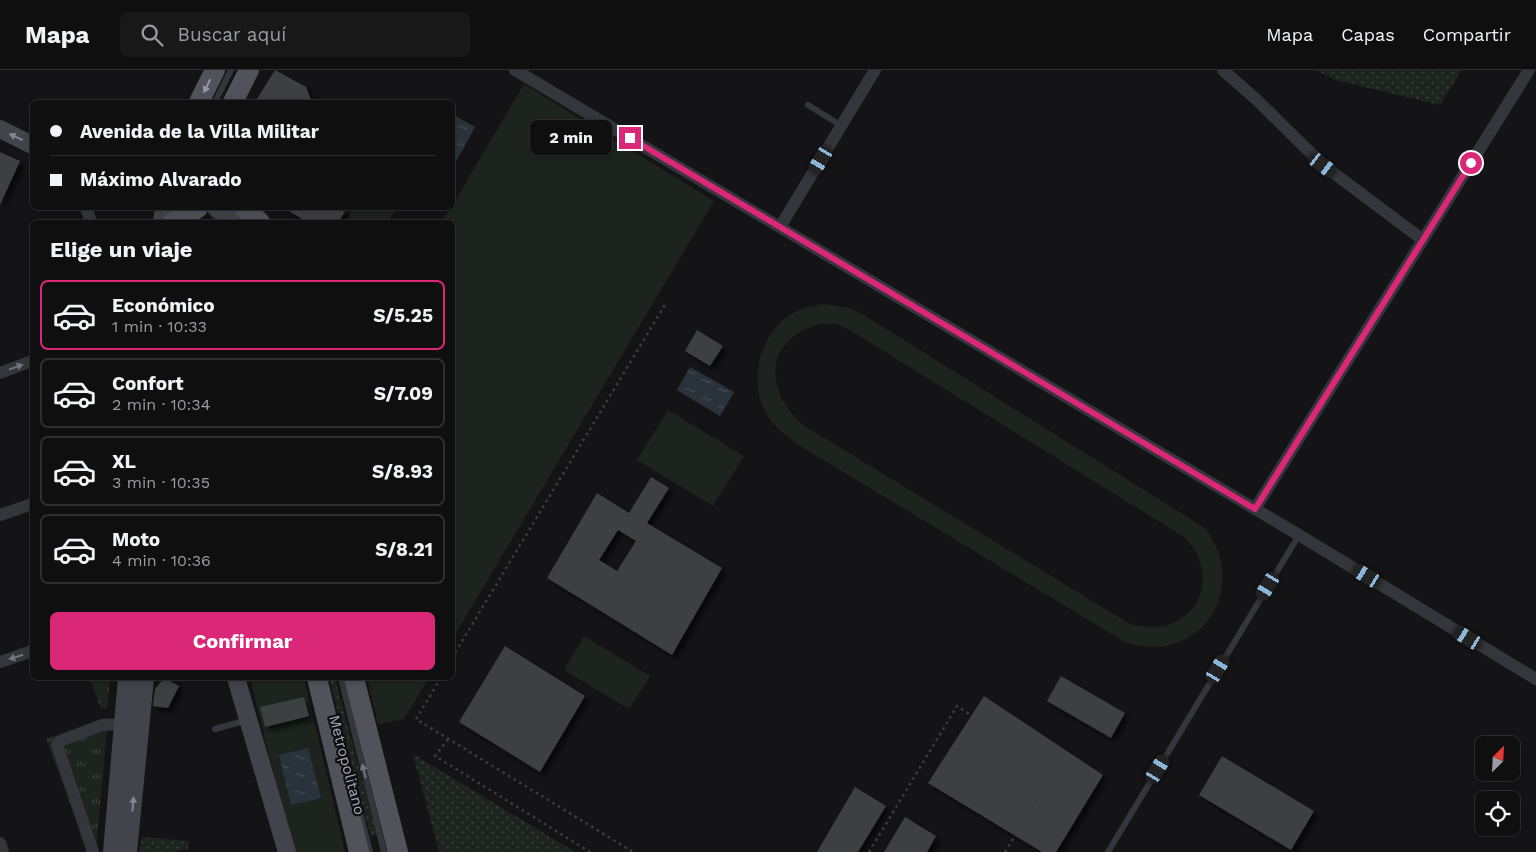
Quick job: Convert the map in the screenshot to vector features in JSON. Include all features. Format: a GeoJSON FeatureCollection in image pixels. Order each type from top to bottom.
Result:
{"type":"FeatureCollection","features":[{"type":"Feature","properties":{"kind":"main road"},"geometry":{"type":"LineString","coordinates":[[201,100],[215,70]]}},
{"type":"Feature","properties":{"kind":"main road"},"geometry":{"type":"LineString","coordinates":[[234,100],[249,70]]}},
{"type":"Feature","properties":{"kind":"main road"},"geometry":{"type":"LineString","coordinates":[[0,129],[30,144]]}},
{"type":"Feature","properties":{"kind":"main road"},"geometry":{"type":"LineString","coordinates":[[221,210],[246,220]]}},
{"type":"Feature","properties":{"kind":"main road"},"geometry":{"type":"LineString","coordinates":[[246,210],[258,220]]}},
{"type":"Feature","properties":{"kind":"main road"},"geometry":{"type":"LineString","coordinates":[[178,220],[198,211]]}},
{"type":"Feature","properties":{"kind":"main road"},"geometry":{"type":"LineString","coordinates":[[112,852],[127,680]]}},
{"type":"Feature","properties":{"kind":"main road"},"geometry":{"type":"LineString","coordinates":[[128,852],[145,680]]}},
{"type":"Feature","properties":{"kind":"main road"},"geometry":{"type":"LineString","coordinates":[[241,680],[249,719],[287,852]]}},
{"type":"Feature","properties":{"kind":"main road"},"geometry":{"type":"LineString","coordinates":[[317,680],[359,852]]}},
{"type":"Feature","properties":{"kind":"main road"},"geometry":{"type":"LineString","coordinates":[[355,680],[398,852]]}},
{"type":"Feature","properties":{"kind":"street"},"geometry":{"type":"LineString","coordinates":[[515,70],[1299,535],[1536,679]]}},
{"type":"Feature","properties":{"kind":"street"},"geometry":{"type":"LineString","coordinates":[[780,227],[876,70]]}},
{"type":"Feature","properties":{"kind":"street"},"geometry":{"type":"LineString","coordinates":[[1223,70],[1259,102],[1323,165],[1423,240]]}},
{"type":"Feature","properties":{"kind":"street"},"geometry":{"type":"LineString","coordinates":[[1255,509],[1528,70]]}},
{"type":"Feature","properties":{"kind":"street"},"geometry":{"type":"LineString","coordinates":[[0,373],[30,362]]}},
{"type":"Feature","properties":{"kind":"street"},"geometry":{"type":"LineString","coordinates":[[0,515],[30,505]]}},
{"type":"Feature","properties":{"kind":"street"},"geometry":{"type":"LineString","coordinates":[[0,662],[30,653]]}},
{"type":"Feature","properties":{"kind":"street"},"geometry":{"type":"LineString","coordinates":[[93,852],[57,745],[60,741],[102,724],[124,724]]}},
{"type":"Feature","properties":{"kind":"street"},"geometry":{"type":"LineString","coordinates":[[0,843],[3,852]]}},
{"type":"Feature","properties":{"kind":"lane"},"geometry":{"type":"LineString","coordinates":[[216,100],[231,70]]}},
{"type":"Feature","properties":{"kind":"lane"},"geometry":{"type":"LineString","coordinates":[[808,105],[842,126]]}},
{"type":"Feature","properties":{"kind":"lane"},"geometry":{"type":"LineString","coordinates":[[198,211],[216,220]]}},
{"type":"Feature","properties":{"kind":"lane"},"geometry":{"type":"LineString","coordinates":[[1108,852],[1299,535]]}},
{"type":"Feature","properties":{"kind":"lane","name":"Metropolitano"},"geometry":{"type":"LineString","coordinates":[[325,680],[336,721]]}},
{"type":"Feature","properties":{"kind":"lane","name":"Metropolitano"},"geometry":{"type":"LineString","coordinates":[[341,680],[384,852]]}},
{"type":"Feature","properties":{"kind":"lane"},"geometry":{"type":"LineString","coordinates":[[215,729],[249,719]]}},
{"type":"Feature","properties":{"kind":"lane","name":"Metropolitano"},"geometry":{"type":"LineString","coordinates":[[348,768],[370,852]]}},
{"type":"Feature","properties":{"kind":"path"},"geometry":{"type":"LineString","coordinates":[[455,653],[666,303]]}},
{"type":"Feature","properties":{"kind":"path"},"geometry":{"type":"LineString","coordinates":[[440,680],[416,719],[633,852]]}},
{"type":"Feature","properties":{"kind":"path"},"geometry":{"type":"LineString","coordinates":[[869,852],[957,706],[972,716]]}},
{"type":"Feature","properties":{"kind":"path"},"geometry":{"type":"LineString","coordinates":[[448,738],[435,756],[590,852]]}},
{"type":"Feature","properties":{"kind":"path"},"geometry":{"type":"LineString","coordinates":[[1005,852],[1057,767]]}},
{"type":"Feature","properties":{"kind":"green space"},"geometry":{"type":"Polygon","coordinates":[[[1316,70],[1462,70],[1440,105],[1336,80],[1316,70]]]}},
{"type":"Feature","properties":{"kind":"green space"},"geometry":{"type":"Polygon","coordinates":[[[524,84],[714,201],[455,635],[455,220],[442,220],[449,210],[455,210],[455,201],[524,84]]]}},
{"type":"Feature","properties":{"kind":"green space"},"geometry":{"type":"Polygon","coordinates":[[[353,210],[395,211],[389,220],[346,220],[353,210]]]}},
{"type":"Feature","properties":{"kind":"green space"},"geometry":{"type":"Polygon","coordinates":[[[822,304],[850,308],[864,315],[1205,528],[1218,551],[1222,575],[1219,598],[1210,618],[1195,633],[1175,644],[1152,647],[1125,642],[800,446],[785,434],[771,421],[764,410],[760,397],[758,370],[761,356],[772,332],[785,318],[805,308],[822,304]],[[819,324],[801,332],[788,342],[779,354],[776,382],[781,397],[790,412],[803,425],[1130,624],[1149,627],[1168,625],[1182,618],[1192,609],[1199,598],[1202,574],[1200,561],[1184,537],[848,329],[836,324],[819,324]]]}},
{"type":"Feature","properties":{"kind":"green space"},"geometry":{"type":"Polygon","coordinates":[[[668,410],[744,456],[713,506],[637,460],[668,410]]]}},
{"type":"Feature","properties":{"kind":"green space"},"geometry":{"type":"Polygon","coordinates":[[[584,636],[650,676],[629,709],[564,670],[584,636]]]}},
{"type":"Feature","properties":{"kind":"green space"},"geometry":{"type":"Polygon","coordinates":[[[91,680],[110,680],[107,709],[100,707],[91,680]]]}},
{"type":"Feature","properties":{"kind":"green space"},"geometry":{"type":"Polygon","coordinates":[[[250,680],[304,680],[345,852],[296,852],[285,820],[250,680]]]}},
{"type":"Feature","properties":{"kind":"green space"},"geometry":{"type":"Polygon","coordinates":[[[330,680],[336,680],[377,835],[371,837],[330,680]]]}},
{"type":"Feature","properties":{"kind":"green space"},"geometry":{"type":"Polygon","coordinates":[[[367,680],[428,680],[404,719],[378,724],[367,680]]]}},
{"type":"Feature","properties":{"kind":"green space"},"geometry":{"type":"Polygon","coordinates":[[[108,717],[96,852],[88,852],[46,739],[108,717]]]}},
{"type":"Feature","properties":{"kind":"green space"},"geometry":{"type":"Polygon","coordinates":[[[413,754],[575,852],[439,852],[413,754]]]}},
{"type":"Feature","properties":{"kind":"green space"},"geometry":{"type":"Polygon","coordinates":[[[141,837],[189,841],[188,849],[172,852],[139,852],[141,837]]]}},
{"type":"Feature","properties":{"kind":"water"},"geometry":{"type":"Polygon","coordinates":[[[455,116],[475,127],[455,163],[455,116]]]}},
{"type":"Feature","properties":{"kind":"water"},"geometry":{"type":"Polygon","coordinates":[[[690,367],[734,392],[720,416],[677,390],[690,367]]]}},
{"type":"Feature","properties":{"kind":"water"},"geometry":{"type":"Polygon","coordinates":[[[308,748],[321,798],[291,805],[279,755],[308,748]]]}},
{"type":"Feature","properties":{"kind":"building"},"geometry":{"type":"Polygon","coordinates":[[[275,70],[306,87],[311,100],[256,100],[275,70]]]}},
{"type":"Feature","properties":{"kind":"building"},"geometry":{"type":"Polygon","coordinates":[[[0,152],[20,161],[0,205],[0,152]]]}},
{"type":"Feature","properties":{"kind":"building"},"geometry":{"type":"Polygon","coordinates":[[[287,210],[342,210],[345,212],[339,220],[304,220],[287,210]]]}},
{"type":"Feature","properties":{"kind":"building"},"geometry":{"type":"Polygon","coordinates":[[[697,330],[723,346],[710,366],[685,351],[697,330]]]}},
{"type":"Feature","properties":{"kind":"building"},"geometry":{"type":"Polygon","coordinates":[[[651,477],[669,488],[647,523],[722,568],[672,655],[547,578],[597,493],[629,513],[651,477]],[[618,530],[599,560],[617,571],[636,541],[618,530]]]}},
{"type":"Feature","properties":{"kind":"building"},"geometry":{"type":"Polygon","coordinates":[[[505,646],[585,696],[540,772],[459,722],[505,646]]]}},
{"type":"Feature","properties":{"kind":"building"},"geometry":{"type":"Polygon","coordinates":[[[1061,676],[1125,713],[1111,738],[1047,701],[1061,676]]]}},
{"type":"Feature","properties":{"kind":"building"},"geometry":{"type":"Polygon","coordinates":[[[162,680],[168,680],[179,686],[168,708],[153,706],[155,689],[162,680]]]}},
{"type":"Feature","properties":{"kind":"building"},"geometry":{"type":"Polygon","coordinates":[[[984,696],[1103,775],[1056,852],[1042,852],[928,783],[984,696]]]}},
{"type":"Feature","properties":{"kind":"building"},"geometry":{"type":"Polygon","coordinates":[[[304,697],[309,716],[265,727],[260,707],[304,697]]]}},
{"type":"Feature","properties":{"kind":"building"},"geometry":{"type":"Polygon","coordinates":[[[1222,756],[1314,811],[1291,850],[1199,795],[1222,756]]]}},
{"type":"Feature","properties":{"kind":"building"},"geometry":{"type":"Polygon","coordinates":[[[855,787],[886,806],[858,852],[817,852],[855,787]]]}},
{"type":"Feature","properties":{"kind":"building"},"geometry":{"type":"Polygon","coordinates":[[[905,817],[936,836],[927,852],[884,852],[905,817]]]}},
{"type":"Feature","properties":{"kind":"route"},"geometry":{"type":"LineString","coordinates":[[630,138],[1255,509],[1471,163]]}}]}
